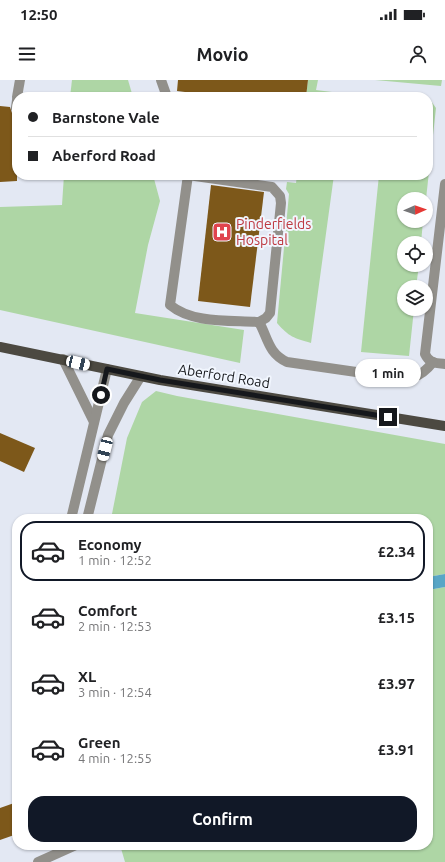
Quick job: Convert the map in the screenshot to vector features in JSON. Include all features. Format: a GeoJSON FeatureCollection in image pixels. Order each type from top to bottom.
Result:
{"type":"FeatureCollection","features":[{"type":"Feature","properties":{"kind":"main road","name":"Aberford Road"},"geometry":{"type":"LineString","coordinates":[[0,346],[141,376],[445,426]]}},
{"type":"Feature","properties":{"kind":"street"},"geometry":{"type":"LineString","coordinates":[[19,92],[20,80]]}},
{"type":"Feature","properties":{"kind":"street"},"geometry":{"type":"LineString","coordinates":[[161,80],[165,92]]}},
{"type":"Feature","properties":{"kind":"street"},"geometry":{"type":"LineString","coordinates":[[187,180],[170,305],[182,313],[196,318],[259,322],[266,318],[270,313],[281,203],[280,196],[272,187],[223,180]]}},
{"type":"Feature","properties":{"kind":"street"},"geometry":{"type":"LineString","coordinates":[[445,184],[425,354],[428,360],[445,364]]}},
{"type":"Feature","properties":{"kind":"street"},"geometry":{"type":"LineString","coordinates":[[259,322],[265,332],[271,349],[278,358],[287,362],[370,374]]}},
{"type":"Feature","properties":{"kind":"street"},"geometry":{"type":"LineString","coordinates":[[63,360],[94,422]]}},
{"type":"Feature","properties":{"kind":"street"},"geometry":{"type":"LineString","coordinates":[[388,376],[404,379],[415,378],[425,372],[433,362]]}},
{"type":"Feature","properties":{"kind":"street"},"geometry":{"type":"LineString","coordinates":[[72,514],[107,369]]}},
{"type":"Feature","properties":{"kind":"street"},"geometry":{"type":"LineString","coordinates":[[88,514],[108,435],[124,403],[141,376]]}},
{"type":"Feature","properties":{"kind":"street"},"geometry":{"type":"LineString","coordinates":[[38,862],[65,850]]}},
{"type":"Feature","properties":{"kind":"green space"},"geometry":{"type":"Polygon","coordinates":[[[72,80],[128,80],[132,92],[71,92],[72,80]]]}},
{"type":"Feature","properties":{"kind":"green space"},"geometry":{"type":"Polygon","coordinates":[[[308,80],[318,80],[316,90],[332,92],[307,92],[308,80]]]}},
{"type":"Feature","properties":{"kind":"green space"},"geometry":{"type":"Polygon","coordinates":[[[375,80],[442,80],[441,86],[375,80]]]}},
{"type":"Feature","properties":{"kind":"green space"},"geometry":{"type":"Polygon","coordinates":[[[433,104],[436,108],[433,135],[433,104]]]}},
{"type":"Feature","properties":{"kind":"green space"},"geometry":{"type":"Polygon","coordinates":[[[64,180],[154,180],[160,201],[148,245],[135,313],[244,330],[240,363],[0,310],[0,207],[62,205],[64,180]]]}},
{"type":"Feature","properties":{"kind":"green space"},"geometry":{"type":"Polygon","coordinates":[[[296,180],[333,180],[311,343],[292,336],[277,323],[289,194],[286,189],[287,182],[296,183],[296,180]]]}},
{"type":"Feature","properties":{"kind":"green space"},"geometry":{"type":"Polygon","coordinates":[[[378,180],[428,180],[427,192],[397,192],[397,228],[422,228],[422,236],[397,236],[397,272],[418,272],[417,280],[397,280],[397,316],[413,316],[409,356],[361,352],[378,180]]]}},
{"type":"Feature","properties":{"kind":"green space"},"geometry":{"type":"Polygon","coordinates":[[[156,391],[445,444],[445,574],[433,576],[433,514],[112,514],[127,438],[142,402],[156,391]]]}},
{"type":"Feature","properties":{"kind":"green space"},"geometry":{"type":"Polygon","coordinates":[[[445,587],[445,862],[125,862],[121,850],[433,850],[433,589],[445,587]]]}},
{"type":"Feature","properties":{"kind":"water"},"geometry":{"type":"Polygon","coordinates":[[[445,574],[445,587],[433,589],[433,576],[445,574]]]}},
{"type":"Feature","properties":{"kind":"building"},"geometry":{"type":"Polygon","coordinates":[[[178,80],[308,80],[307,92],[177,91],[178,80]]]}},
{"type":"Feature","properties":{"kind":"building"},"geometry":{"type":"Polygon","coordinates":[[[0,106],[10,107],[12,113],[12,180],[17,181],[0,182],[0,106]]]}},
{"type":"Feature","properties":{"kind":"building"},"geometry":{"type":"Polygon","coordinates":[[[211,185],[264,192],[250,307],[198,301],[211,185]]]}},
{"type":"Feature","properties":{"kind":"building"},"geometry":{"type":"Polygon","coordinates":[[[0,433],[35,448],[24,472],[0,461],[0,433]]]}},
{"type":"Feature","properties":{"kind":"building"},"geometry":{"type":"Polygon","coordinates":[[[12,804],[12,836],[0,840],[0,808],[12,804]]]}},
{"type":"Feature","properties":{"kind":"place","name":"Pinderfields Hospital"},"geometry":{"type":"Point","coordinates":[222,232]}},
{"type":"Feature","properties":{"kind":"route"},"geometry":{"type":"LineString","coordinates":[[101,395],[107,369],[160,380],[388,417]]}}]}
